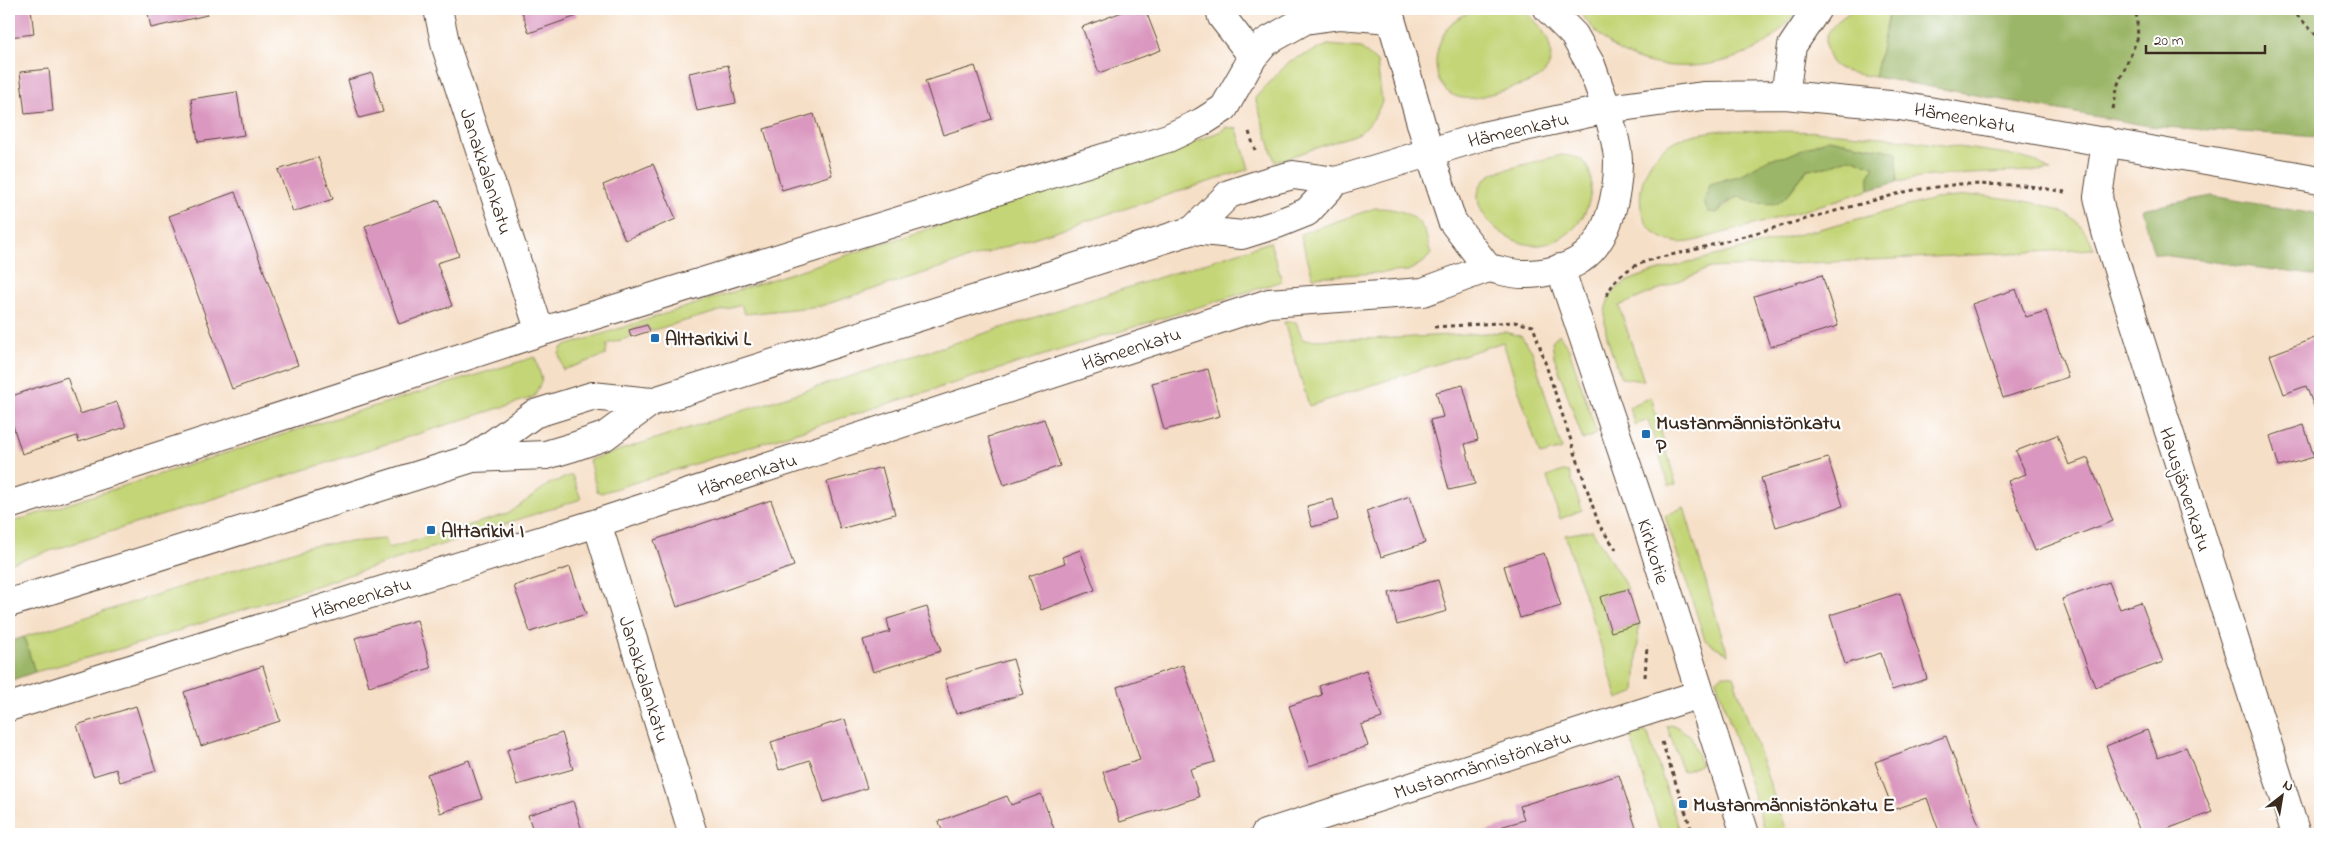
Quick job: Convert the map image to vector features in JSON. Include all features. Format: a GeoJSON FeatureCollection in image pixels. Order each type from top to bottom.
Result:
{"type":"FeatureCollection","features":[{"type":"Feature","properties":{"kind":"street","name":"Janakkalankatu"},"geometry":{"type":"LineString","coordinates":[[438,9],[446,47],[540,332]]}},
{"type":"Feature","properties":{"kind":"street"},"geometry":{"type":"LineString","coordinates":[[1220,9],[1222,17],[1253,58]]}},
{"type":"Feature","properties":{"kind":"street"},"geometry":{"type":"LineString","coordinates":[[9,505],[540,332],[1168,138],[1202,122],[1224,108],[1253,58],[1266,42],[1305,20],[1340,15],[1396,14],[1429,151],[1452,221],[1488,268],[1525,275],[1560,268],[1581,260],[1595,246],[1614,202],[1618,160],[1608,109],[1591,66],[1574,35],[1548,9]]}},
{"type":"Feature","properties":{"kind":"street"},"geometry":{"type":"LineString","coordinates":[[1785,95],[1792,46],[1818,9]]}},
{"type":"Feature","properties":{"kind":"street","name":"Hämeenkatu"},"geometry":{"type":"LineString","coordinates":[[1193,230],[1229,194],[1266,182],[1293,175],[1336,181],[1483,136],[1608,109],[1703,96],[1785,95],[1900,106],[2320,180]]}},
{"type":"Feature","properties":{"kind":"street","name":"Hausjärvenkatu"},"geometry":{"type":"LineString","coordinates":[[2106,141],[2098,197],[2106,232],[2296,834]]}},
{"type":"Feature","properties":{"kind":"street","name":"Hämeenkatu"},"geometry":{"type":"LineString","coordinates":[[9,603],[473,458],[546,455],[564,450],[605,436],[651,402],[1193,230],[1242,235],[1278,224],[1307,212],[1336,181]]}},
{"type":"Feature","properties":{"kind":"street","name":"Hämeenkatu"},"geometry":{"type":"LineString","coordinates":[[9,707],[598,523],[1269,303],[1423,292],[1488,268]]}},
{"type":"Feature","properties":{"kind":"street","name":"Kirkkotie"},"geometry":{"type":"LineString","coordinates":[[1560,268],[1578,316],[1744,834]]}},
{"type":"Feature","properties":{"kind":"street","name":"Hämeenkatu"},"geometry":{"type":"LineString","coordinates":[[473,458],[534,414],[592,396],[651,402]]}},
{"type":"Feature","properties":{"kind":"street","name":"Janakkalankatu"},"geometry":{"type":"LineString","coordinates":[[598,523],[692,834]]}},
{"type":"Feature","properties":{"kind":"street","name":"Mustanmännistönkatu"},"geometry":{"type":"LineString","coordinates":[[1264,834],[1700,694]]}},
{"type":"Feature","properties":{"kind":"path"},"geometry":{"type":"LineString","coordinates":[[2106,141],[2118,84],[2138,37],[2136,9]]}},
{"type":"Feature","properties":{"kind":"path"},"geometry":{"type":"LineString","coordinates":[[2291,9],[2320,39]]}},
{"type":"Feature","properties":{"kind":"path"},"geometry":{"type":"LineString","coordinates":[[1224,108],[1245,124],[1266,182]]}},
{"type":"Feature","properties":{"kind":"path"},"geometry":{"type":"LineString","coordinates":[[1427,327],[1514,322],[1533,326],[1603,309],[1610,288],[1630,267],[1654,258],[1686,252],[1908,191],[1959,184],[2023,185],[2098,197]]}},
{"type":"Feature","properties":{"kind":"path"},"geometry":{"type":"LineString","coordinates":[[1533,326],[1599,525],[1620,554]]}},
{"type":"Feature","properties":{"kind":"path"},"geometry":{"type":"LineString","coordinates":[[1647,637],[1644,687],[1693,834]]}},
{"type":"Feature","properties":{"kind":"green space"},"geometry":{"type":"Polygon","coordinates":[[[1511,8],[1525,13],[1534,19],[1547,39],[1550,50],[1550,60],[1546,70],[1538,78],[1517,87],[1476,98],[1461,98],[1450,93],[1442,86],[1436,64],[1437,51],[1441,39],[1454,21],[1477,9],[1511,8]]]}},
{"type":"Feature","properties":{"kind":"green space"},"geometry":{"type":"Polygon","coordinates":[[[1577,9],[1799,9],[1774,37],[1748,53],[1711,64],[1671,66],[1634,58],[1618,50],[1601,36],[1577,9]]]}},
{"type":"Feature","properties":{"kind":"green space"},"geometry":{"type":"Polygon","coordinates":[[[1855,9],[1890,9],[1875,77],[1841,69],[1829,58],[1826,37],[1829,31],[1838,21],[1855,9]]]}},
{"type":"Feature","properties":{"kind":"green space"},"geometry":{"type":"Polygon","coordinates":[[[1890,9],[2320,9],[2320,137],[2149,126],[1875,77],[1890,9]]]}},
{"type":"Feature","properties":{"kind":"green space"},"geometry":{"type":"Polygon","coordinates":[[[1328,45],[1361,48],[1377,62],[1382,102],[1374,118],[1360,133],[1275,162],[1255,98],[1290,61],[1328,45]]]}},
{"type":"Feature","properties":{"kind":"green space"},"geometry":{"type":"Polygon","coordinates":[[[1226,127],[1237,129],[1249,169],[821,306],[745,314],[741,305],[650,331],[647,325],[629,330],[631,337],[607,344],[606,355],[563,370],[559,354],[562,347],[1179,148],[1221,131],[1226,127]]]}},
{"type":"Feature","properties":{"kind":"green space"},"geometry":{"type":"Polygon","coordinates":[[[1722,130],[1828,132],[1892,138],[2008,154],[2037,162],[2051,170],[1930,176],[1897,182],[1897,152],[1828,139],[1787,156],[1769,159],[1739,176],[1724,179],[1717,213],[1735,198],[1742,197],[1755,203],[1787,196],[1808,169],[1826,167],[1850,158],[1874,166],[1869,176],[1869,190],[1776,219],[1692,242],[1680,243],[1660,237],[1649,227],[1643,215],[1640,200],[1646,171],[1654,158],[1671,143],[1692,135],[1722,130]]]}},
{"type":"Feature","properties":{"kind":"green space"},"geometry":{"type":"Polygon","coordinates":[[[1828,139],[1897,152],[1897,182],[1869,190],[1869,176],[1874,166],[1850,158],[1826,167],[1807,169],[1787,196],[1777,204],[1755,203],[1742,197],[1735,198],[1725,204],[1717,213],[1708,212],[1704,203],[1710,184],[1739,176],[1769,159],[1787,156],[1828,139]]]}},
{"type":"Feature","properties":{"kind":"green space"},"geometry":{"type":"Polygon","coordinates":[[[1561,155],[1581,159],[1590,173],[1591,181],[1591,193],[1584,215],[1570,232],[1551,243],[1539,245],[1525,244],[1510,238],[1486,218],[1480,206],[1478,194],[1483,182],[1496,172],[1561,155]]]}},
{"type":"Feature","properties":{"kind":"green space"},"geometry":{"type":"Polygon","coordinates":[[[1980,195],[2031,202],[2062,212],[2075,221],[2086,233],[2094,249],[1710,268],[1619,306],[1644,381],[1621,378],[1609,343],[1605,318],[1606,306],[1611,295],[1626,282],[1649,273],[1935,199],[1980,195]]]}},
{"type":"Feature","properties":{"kind":"green space"},"geometry":{"type":"Polygon","coordinates":[[[2212,196],[2320,215],[2320,276],[2154,254],[2142,209],[2212,196]]]}},
{"type":"Feature","properties":{"kind":"green space"},"geometry":{"type":"Polygon","coordinates":[[[1375,208],[1401,212],[1413,217],[1418,222],[1425,233],[1431,254],[1424,262],[1408,271],[1313,277],[1300,234],[1375,208]]]}},
{"type":"Feature","properties":{"kind":"green space"},"geometry":{"type":"Polygon","coordinates":[[[1270,242],[1282,281],[601,493],[597,491],[589,460],[1270,242]]]}},
{"type":"Feature","properties":{"kind":"green space"},"geometry":{"type":"Polygon","coordinates":[[[1284,322],[1296,322],[1303,340],[1397,338],[1505,332],[1521,336],[1532,351],[1562,449],[1540,455],[1503,342],[1309,406],[1284,322]]]}},
{"type":"Feature","properties":{"kind":"green space"},"geometry":{"type":"Polygon","coordinates":[[[1559,334],[1569,349],[1597,434],[1583,440],[1554,356],[1552,341],[1559,334]]]}},
{"type":"Feature","properties":{"kind":"green space"},"geometry":{"type":"Polygon","coordinates":[[[535,357],[542,380],[534,397],[9,564],[9,523],[297,430],[535,357]]]}},
{"type":"Feature","properties":{"kind":"green space"},"geometry":{"type":"Polygon","coordinates":[[[1651,397],[1676,484],[1669,485],[1648,420],[1635,425],[1629,407],[1651,397]]]}},
{"type":"Feature","properties":{"kind":"green space"},"geometry":{"type":"Polygon","coordinates":[[[1563,471],[1569,472],[1582,510],[1560,519],[1547,477],[1563,471]]]}},
{"type":"Feature","properties":{"kind":"green space"},"geometry":{"type":"Polygon","coordinates":[[[572,475],[581,499],[141,643],[35,672],[24,637],[312,545],[385,539],[389,548],[508,514],[549,484],[572,475]]]}},
{"type":"Feature","properties":{"kind":"green space"},"geometry":{"type":"Polygon","coordinates":[[[1684,507],[1729,655],[1705,640],[1665,516],[1684,507]]]}},
{"type":"Feature","properties":{"kind":"green space"},"geometry":{"type":"Polygon","coordinates":[[[1592,530],[1628,589],[1600,597],[1611,632],[1639,624],[1635,692],[1618,699],[1565,535],[1592,530]]]}},
{"type":"Feature","properties":{"kind":"green space"},"geometry":{"type":"Polygon","coordinates":[[[24,637],[35,672],[9,681],[9,642],[24,637]]]}},
{"type":"Feature","properties":{"kind":"green space"},"geometry":{"type":"Polygon","coordinates":[[[1723,675],[1733,676],[1787,834],[1766,834],[1716,680],[1723,675]]]}},
{"type":"Feature","properties":{"kind":"green space"},"geometry":{"type":"Polygon","coordinates":[[[1674,725],[1691,736],[1701,765],[1683,772],[1667,726],[1674,725]]]}},
{"type":"Feature","properties":{"kind":"green space"},"geometry":{"type":"Polygon","coordinates":[[[1644,731],[1648,734],[1681,834],[1661,834],[1630,735],[1644,731]]]}},
{"type":"Feature","properties":{"kind":"building"},"geometry":{"type":"Polygon","coordinates":[[[9,9],[31,9],[34,34],[9,37],[9,9]]]}},
{"type":"Feature","properties":{"kind":"building"},"geometry":{"type":"Polygon","coordinates":[[[147,9],[206,9],[207,15],[151,28],[147,9]]]}},
{"type":"Feature","properties":{"kind":"building"},"geometry":{"type":"Polygon","coordinates":[[[521,9],[574,9],[577,16],[529,33],[521,9]]]}},
{"type":"Feature","properties":{"kind":"building"},"geometry":{"type":"Polygon","coordinates":[[[1130,9],[1145,9],[1161,50],[1099,73],[1082,27],[1130,9]]]}},
{"type":"Feature","properties":{"kind":"building"},"geometry":{"type":"Polygon","coordinates":[[[728,65],[736,103],[697,111],[689,73],[728,65]]]}},
{"type":"Feature","properties":{"kind":"building"},"geometry":{"type":"Polygon","coordinates":[[[975,66],[992,119],[943,135],[925,81],[975,66]]]}},
{"type":"Feature","properties":{"kind":"building"},"geometry":{"type":"Polygon","coordinates":[[[49,69],[53,111],[25,114],[20,72],[49,69]]]}},
{"type":"Feature","properties":{"kind":"building"},"geometry":{"type":"Polygon","coordinates":[[[372,73],[383,112],[359,118],[348,80],[372,73]]]}},
{"type":"Feature","properties":{"kind":"building"},"geometry":{"type":"Polygon","coordinates":[[[237,92],[244,135],[198,142],[191,99],[237,92]]]}},
{"type":"Feature","properties":{"kind":"building"},"geometry":{"type":"Polygon","coordinates":[[[814,114],[832,175],[782,190],[764,129],[814,114]]]}},
{"type":"Feature","properties":{"kind":"building"},"geometry":{"type":"Polygon","coordinates":[[[318,157],[333,199],[293,212],[278,170],[318,157]]]}},
{"type":"Feature","properties":{"kind":"building"},"geometry":{"type":"Polygon","coordinates":[[[653,164],[676,219],[625,240],[603,185],[653,164]]]}},
{"type":"Feature","properties":{"kind":"building"},"geometry":{"type":"Polygon","coordinates":[[[235,192],[298,365],[232,389],[169,216],[235,192]]]}},
{"type":"Feature","properties":{"kind":"building"},"geometry":{"type":"Polygon","coordinates":[[[439,200],[459,256],[437,263],[452,306],[399,324],[365,226],[439,200]]]}},
{"type":"Feature","properties":{"kind":"building"},"geometry":{"type":"Polygon","coordinates":[[[1822,275],[1838,326],[1770,347],[1754,296],[1822,275]]]}},
{"type":"Feature","properties":{"kind":"building"},"geometry":{"type":"Polygon","coordinates":[[[2016,289],[2026,317],[2046,311],[2068,377],[2003,398],[1972,304],[2016,289]]]}},
{"type":"Feature","properties":{"kind":"building"},"geometry":{"type":"Polygon","coordinates":[[[647,325],[650,331],[631,337],[629,330],[647,325]]]}},
{"type":"Feature","properties":{"kind":"building"},"geometry":{"type":"Polygon","coordinates":[[[2320,336],[2320,422],[2306,386],[2284,394],[2270,355],[2320,336]]]}},
{"type":"Feature","properties":{"kind":"building"},"geometry":{"type":"Polygon","coordinates":[[[1208,369],[1220,416],[1164,430],[1152,383],[1208,369]]]}},
{"type":"Feature","properties":{"kind":"building"},"geometry":{"type":"Polygon","coordinates":[[[67,377],[80,414],[117,402],[126,427],[79,442],[77,436],[22,454],[9,413],[9,397],[67,377]]]}},
{"type":"Feature","properties":{"kind":"building"},"geometry":{"type":"Polygon","coordinates":[[[1463,385],[1478,440],[1465,444],[1475,484],[1449,490],[1430,420],[1443,417],[1436,392],[1463,385]]]}},
{"type":"Feature","properties":{"kind":"building"},"geometry":{"type":"Polygon","coordinates":[[[1044,419],[1060,466],[1004,485],[988,437],[1044,419]]]}},
{"type":"Feature","properties":{"kind":"building"},"geometry":{"type":"Polygon","coordinates":[[[2304,425],[2314,457],[2279,467],[2270,436],[2304,425]]]}},
{"type":"Feature","properties":{"kind":"building"},"geometry":{"type":"Polygon","coordinates":[[[2057,435],[2069,465],[2088,458],[2113,521],[2035,551],[2008,481],[2026,474],[2016,451],[2057,435]]]}},
{"type":"Feature","properties":{"kind":"building"},"geometry":{"type":"Polygon","coordinates":[[[1828,458],[1843,506],[1776,527],[1761,478],[1828,458]]]}},
{"type":"Feature","properties":{"kind":"building"},"geometry":{"type":"Polygon","coordinates":[[[882,467],[895,514],[840,529],[827,482],[882,467]]]}},
{"type":"Feature","properties":{"kind":"building"},"geometry":{"type":"Polygon","coordinates":[[[1410,496],[1425,543],[1381,557],[1366,511],[1410,496]]]}},
{"type":"Feature","properties":{"kind":"building"},"geometry":{"type":"Polygon","coordinates":[[[1333,499],[1338,520],[1312,527],[1307,506],[1333,499]]]}},
{"type":"Feature","properties":{"kind":"building"},"geometry":{"type":"Polygon","coordinates":[[[771,500],[794,566],[677,607],[654,540],[771,500]]]}},
{"type":"Feature","properties":{"kind":"building"},"geometry":{"type":"Polygon","coordinates":[[[1080,550],[1095,590],[1041,610],[1029,576],[1065,563],[1062,557],[1080,550]]]}},
{"type":"Feature","properties":{"kind":"building"},"geometry":{"type":"Polygon","coordinates":[[[1544,553],[1561,606],[1520,618],[1504,566],[1544,553]]]}},
{"type":"Feature","properties":{"kind":"building"},"geometry":{"type":"Polygon","coordinates":[[[570,567],[586,614],[530,632],[514,586],[570,567]]]}},
{"type":"Feature","properties":{"kind":"building"},"geometry":{"type":"Polygon","coordinates":[[[1438,580],[1447,611],[1397,625],[1389,593],[1438,580]]]}},
{"type":"Feature","properties":{"kind":"building"},"geometry":{"type":"Polygon","coordinates":[[[2109,582],[2120,609],[2141,602],[2163,662],[2095,687],[2062,599],[2109,582]]]}},
{"type":"Feature","properties":{"kind":"building"},"geometry":{"type":"Polygon","coordinates":[[[1628,589],[1639,624],[1611,632],[1600,597],[1628,589]]]}},
{"type":"Feature","properties":{"kind":"building"},"geometry":{"type":"Polygon","coordinates":[[[1900,593],[1927,679],[1892,690],[1881,653],[1845,664],[1830,615],[1900,593]]]}},
{"type":"Feature","properties":{"kind":"building"},"geometry":{"type":"Polygon","coordinates":[[[927,607],[941,651],[873,672],[863,640],[890,632],[887,619],[927,607]]]}},
{"type":"Feature","properties":{"kind":"building"},"geometry":{"type":"Polygon","coordinates":[[[417,620],[431,668],[369,686],[355,638],[417,620]]]}},
{"type":"Feature","properties":{"kind":"building"},"geometry":{"type":"Polygon","coordinates":[[[1013,659],[1023,694],[956,714],[945,679],[1013,659]]]}},
{"type":"Feature","properties":{"kind":"building"},"geometry":{"type":"Polygon","coordinates":[[[1183,665],[1215,762],[1190,769],[1199,797],[1120,822],[1103,772],[1140,760],[1117,687],[1183,665]]]}},
{"type":"Feature","properties":{"kind":"building"},"geometry":{"type":"Polygon","coordinates":[[[263,666],[280,721],[201,746],[184,692],[263,666]]]}},
{"type":"Feature","properties":{"kind":"building"},"geometry":{"type":"Polygon","coordinates":[[[1366,670],[1382,718],[1361,725],[1368,746],[1309,766],[1289,706],[1322,695],[1319,686],[1366,670]]]}},
{"type":"Feature","properties":{"kind":"building"},"geometry":{"type":"Polygon","coordinates":[[[136,706],[156,771],[120,782],[116,769],[93,776],[77,725],[136,706]]]}},
{"type":"Feature","properties":{"kind":"building"},"geometry":{"type":"Polygon","coordinates":[[[845,719],[867,788],[824,802],[810,760],[779,770],[771,742],[845,719]]]}},
{"type":"Feature","properties":{"kind":"building"},"geometry":{"type":"Polygon","coordinates":[[[2147,730],[2158,758],[2186,747],[2212,812],[2154,834],[2141,834],[2106,746],[2147,730]]]}},
{"type":"Feature","properties":{"kind":"building"},"geometry":{"type":"Polygon","coordinates":[[[562,733],[573,769],[517,785],[507,750],[562,733]]]}},
{"type":"Feature","properties":{"kind":"building"},"geometry":{"type":"Polygon","coordinates":[[[1946,736],[1981,831],[1971,834],[1940,834],[1927,798],[1893,810],[1875,762],[1946,736]]]}},
{"type":"Feature","properties":{"kind":"building"},"geometry":{"type":"Polygon","coordinates":[[[469,760],[482,799],[440,813],[427,774],[469,760]]]}},
{"type":"Feature","properties":{"kind":"building"},"geometry":{"type":"Polygon","coordinates":[[[1619,775],[1638,834],[1488,834],[1487,831],[1524,820],[1520,806],[1619,775]]]}},
{"type":"Feature","properties":{"kind":"building"},"geometry":{"type":"Polygon","coordinates":[[[1041,794],[1056,834],[943,834],[939,821],[1007,796],[1011,805],[1041,794]]]}},
{"type":"Feature","properties":{"kind":"building"},"geometry":{"type":"Polygon","coordinates":[[[573,801],[583,834],[534,834],[528,815],[573,801]]]}},
{"type":"Feature","properties":{"kind":"place","name":"Alttarikivi L"},"geometry":{"type":"Point","coordinates":[655,338]}},
{"type":"Feature","properties":{"kind":"place","name":"Mustanmännistönkatu P"},"geometry":{"type":"Point","coordinates":[1646,434]}},
{"type":"Feature","properties":{"kind":"place","name":"Alttarikivi I"},"geometry":{"type":"Point","coordinates":[431,530]}},
{"type":"Feature","properties":{"kind":"place","name":"Mustanmännistönkatu E"},"geometry":{"type":"Point","coordinates":[1683,804]}}]}
